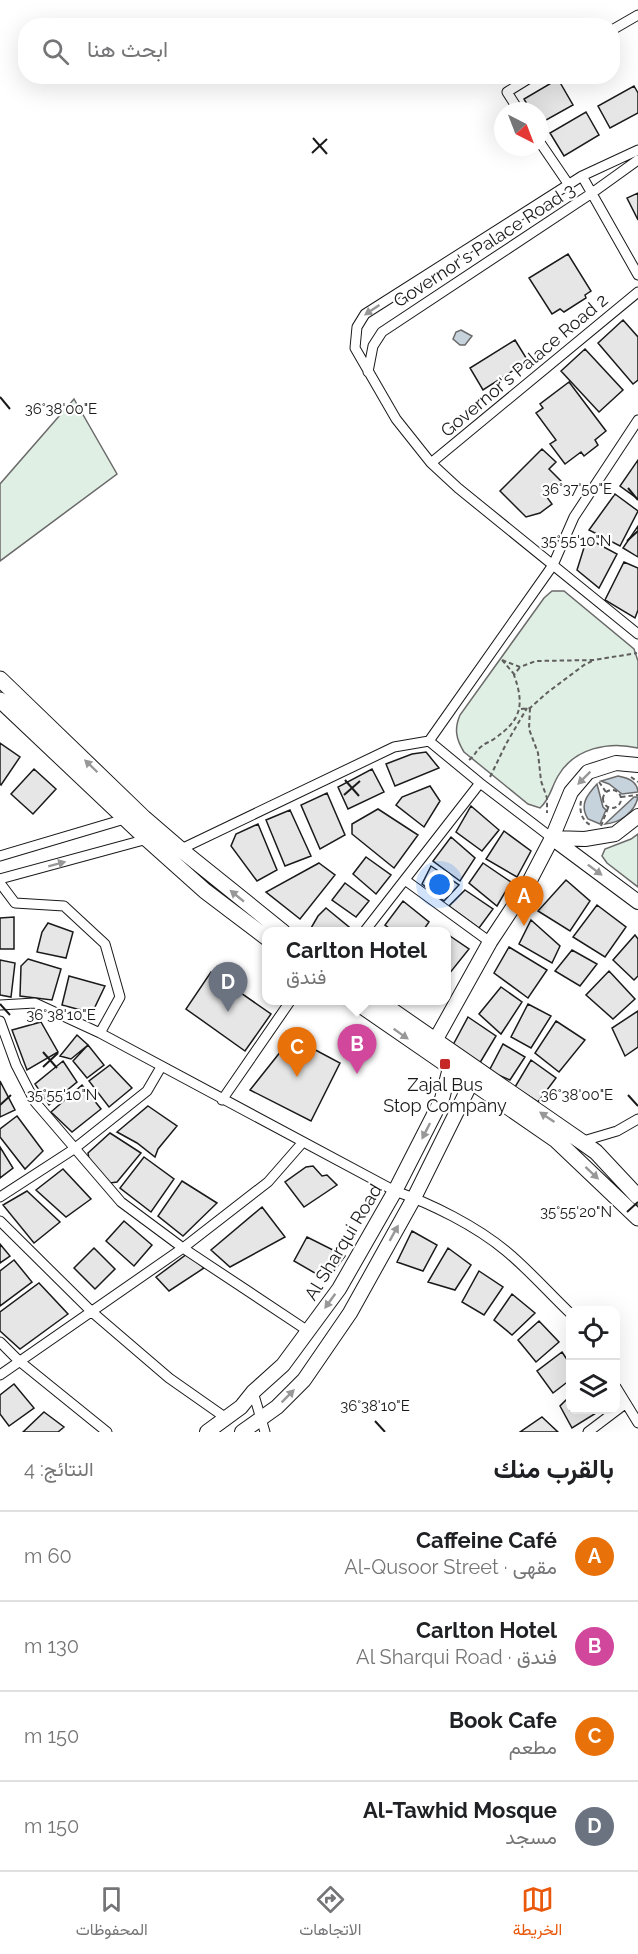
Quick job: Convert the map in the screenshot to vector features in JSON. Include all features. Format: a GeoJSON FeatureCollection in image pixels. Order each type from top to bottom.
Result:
{"type":"FeatureCollection","features":[{"type":"Feature","properties":{"kind":"main road"},"geometry":{"type":"LineString","coordinates":[[0,679],[131,815]]}},
{"type":"Feature","properties":{"kind":"main road"},"geometry":{"type":"LineString","coordinates":[[0,700],[174,853],[276,927]]}},
{"type":"Feature","properties":{"kind":"main road"},"geometry":{"type":"LineString","coordinates":[[174,853],[205,891],[262,934]]}},
{"type":"Feature","properties":{"kind":"main road"},"geometry":{"type":"LineString","coordinates":[[359,1005],[556,1140],[638,1218]]}},
{"type":"Feature","properties":{"kind":"main road"},"geometry":{"type":"LineString","coordinates":[[385,1005],[596,1152],[638,1197]]}},
{"type":"Feature","properties":{"kind":"street"},"geometry":{"type":"LineString","coordinates":[[620,25],[638,15]]}},
{"type":"Feature","properties":{"kind":"street"},"geometry":{"type":"LineString","coordinates":[[513,102],[507,92],[520,84]]}},
{"type":"Feature","properties":{"kind":"street"},"geometry":{"type":"LineString","coordinates":[[638,150],[582,177],[365,314],[357,327],[355,348],[396,419],[432,464],[458,488],[638,634]]}},
{"type":"Feature","properties":{"kind":"street"},"geometry":{"type":"LineString","coordinates":[[548,154],[569,185]]}},
{"type":"Feature","properties":{"kind":"street","name":"Governor's Palace Road 3"},"geometry":{"type":"LineString","coordinates":[[368,372],[373,346],[382,332],[638,160]]}},
{"type":"Feature","properties":{"kind":"street"},"geometry":{"type":"LineString","coordinates":[[582,177],[638,275]]}},
{"type":"Feature","properties":{"kind":"street","name":"Governor's Palace Road 2"},"geometry":{"type":"LineString","coordinates":[[432,464],[638,292]]}},
{"type":"Feature","properties":{"kind":"street"},"geometry":{"type":"LineString","coordinates":[[174,853],[394,747],[429,741],[553,565],[574,517],[638,420]]}},
{"type":"Feature","properties":{"kind":"street"},"geometry":{"type":"LineString","coordinates":[[429,741],[480,783],[638,902]]}},
{"type":"Feature","properties":{"kind":"street"},"geometry":{"type":"LineString","coordinates":[[450,1068],[437,1047],[436,1039],[490,942],[527,886],[552,838],[571,792],[588,772],[616,763],[638,765]]}},
{"type":"Feature","properties":{"kind":"street"},"geometry":{"type":"LineString","coordinates":[[368,927],[480,783]]}},
{"type":"Feature","properties":{"kind":"street"},"geometry":{"type":"LineString","coordinates":[[0,856],[131,815]]}},
{"type":"Feature","properties":{"kind":"street"},"geometry":{"type":"LineString","coordinates":[[552,838],[585,839],[615,834],[638,816]]}},
{"type":"Feature","properties":{"kind":"street"},"geometry":{"type":"LineString","coordinates":[[100,1033],[120,997],[105,944],[64,906],[15,903],[0,881],[154,836]]}},
{"type":"Feature","properties":{"kind":"street"},"geometry":{"type":"LineString","coordinates":[[405,880],[490,942]]}},
{"type":"Feature","properties":{"kind":"street"},"geometry":{"type":"LineString","coordinates":[[0,1005],[35,1003],[100,1033],[395,1191],[414,1198],[486,1236],[566,1309]]}},
{"type":"Feature","properties":{"kind":"street"},"geometry":{"type":"LineString","coordinates":[[222,1100],[288,1005]]}},
{"type":"Feature","properties":{"kind":"street"},"geometry":{"type":"LineString","coordinates":[[0,1022],[16,1065],[35,1102],[121,1202],[183,1248],[308,1332]]}},
{"type":"Feature","properties":{"kind":"street"},"geometry":{"type":"LineString","coordinates":[[242,1432],[262,1426],[304,1380],[350,1313],[414,1198],[471,1083],[467,1063]]}},
{"type":"Feature","properties":{"kind":"street"},"geometry":{"type":"LineString","coordinates":[[0,1197],[74,1149],[147,1091],[161,1067]]}},
{"type":"Feature","properties":{"kind":"street","name":"Al Sharqui Road"},"geometry":{"type":"LineString","coordinates":[[207,1432],[241,1407],[253,1392],[283,1365],[340,1287],[395,1191],[442,1099],[450,1068]]}},
{"type":"Feature","properties":{"kind":"street"},"geometry":{"type":"LineString","coordinates":[[556,1140],[582,1142],[617,1131],[638,1119]]}},
{"type":"Feature","properties":{"kind":"street"},"geometry":{"type":"LineString","coordinates":[[0,1375],[18,1360],[92,1312],[183,1248],[268,1182],[303,1142]]}},
{"type":"Feature","properties":{"kind":"street"},"geometry":{"type":"LineString","coordinates":[[0,1221],[92,1312],[169,1378],[226,1418]]}},
{"type":"Feature","properties":{"kind":"street"},"geometry":{"type":"LineString","coordinates":[[0,1342],[18,1360],[107,1432]]}},
{"type":"Feature","properties":{"kind":"street"},"geometry":{"type":"LineString","coordinates":[[253,1392],[262,1426]]}},
{"type":"Feature","properties":{"kind":"street"},"geometry":{"type":"LineString","coordinates":[[620,1396],[638,1423]]}},
{"type":"Feature","properties":{"kind":"street"},"geometry":{"type":"LineString","coordinates":[[588,1432],[625,1404]]}},
{"type":"Feature","properties":{"kind":"path"},"geometry":{"type":"LineString","coordinates":[[514,675],[520,667],[536,661],[594,660],[637,653]]}},
{"type":"Feature","properties":{"kind":"path"},"geometry":{"type":"LineString","coordinates":[[469,760],[482,746],[493,740],[514,721],[520,709],[521,694],[514,675],[502,660],[520,667]]}},
{"type":"Feature","properties":{"kind":"path"},"geometry":{"type":"LineString","coordinates":[[490,778],[506,744],[529,708],[584,665],[594,660]]}},
{"type":"Feature","properties":{"kind":"path"},"geometry":{"type":"LineString","coordinates":[[520,709],[529,708]]}},
{"type":"Feature","properties":{"kind":"path"},"geometry":{"type":"LineString","coordinates":[[529,708],[529,729],[538,753],[541,781],[547,798],[547,813]]}},
{"type":"Feature","properties":{"kind":"path"},"geometry":{"type":"LineString","coordinates":[[624,773],[638,782]]}},
{"type":"Feature","properties":{"kind":"path"},"geometry":{"type":"LineString","coordinates":[[602,777],[596,782],[606,792]]}},
{"type":"Feature","properties":{"kind":"path"},"geometry":{"type":"LineString","coordinates":[[614,790],[621,797],[618,806],[614,808],[608,808],[602,802],[602,797],[606,792],[614,790]]}},
{"type":"Feature","properties":{"kind":"path"},"geometry":{"type":"LineString","coordinates":[[621,797],[638,795]]}},
{"type":"Feature","properties":{"kind":"path"},"geometry":{"type":"LineString","coordinates":[[582,800],[580,810],[586,823],[607,828]]}},
{"type":"Feature","properties":{"kind":"path"},"geometry":{"type":"LineString","coordinates":[[600,828],[608,808]]}},
{"type":"Feature","properties":{"kind":"green space"},"geometry":{"type":"Polygon","coordinates":[[[74,399],[117,474],[0,561],[0,484],[74,399]]]}},
{"type":"Feature","properties":{"kind":"green space"},"geometry":{"type":"Polygon","coordinates":[[[552,591],[564,591],[634,649],[638,661],[638,748],[604,746],[573,759],[558,776],[540,808],[528,804],[464,752],[459,743],[457,729],[460,715],[544,598],[552,591]]]}},
{"type":"Feature","properties":{"kind":"green space"},"geometry":{"type":"Polygon","coordinates":[[[638,834],[638,887],[607,863],[602,856],[605,849],[638,834]]]}},
{"type":"Feature","properties":{"kind":"shaded area"},"geometry":{"type":"Polygon","coordinates":[[[461,330],[472,336],[465,345],[460,345],[453,339],[456,332],[461,330]]]}},
{"type":"Feature","properties":{"kind":"shaded area"},"geometry":{"type":"Polygon","coordinates":[[[618,776],[636,785],[638,792],[622,794],[601,781],[618,776]]]}},
{"type":"Feature","properties":{"kind":"shaded area"},"geometry":{"type":"Polygon","coordinates":[[[597,784],[603,807],[606,810],[600,824],[588,819],[584,809],[587,796],[597,784]]]}},
{"type":"Feature","properties":{"kind":"shaded area"},"geometry":{"type":"Polygon","coordinates":[[[634,797],[638,797],[634,807],[626,816],[605,824],[634,797]]]}},
{"type":"Feature","properties":{"kind":"building"},"geometry":{"type":"Polygon","coordinates":[[[550,84],[561,84],[573,105],[548,119],[548,102],[526,102],[524,99],[550,84]]]}},
{"type":"Feature","properties":{"kind":"building"},"geometry":{"type":"Polygon","coordinates":[[[634,86],[638,93],[638,113],[610,128],[598,106],[634,86]]]}},
{"type":"Feature","properties":{"kind":"building"},"geometry":{"type":"Polygon","coordinates":[[[586,112],[599,135],[564,156],[550,133],[586,112]]]}},
{"type":"Feature","properties":{"kind":"building"},"geometry":{"type":"Polygon","coordinates":[[[638,193],[638,220],[627,198],[638,193]]]}},
{"type":"Feature","properties":{"kind":"building"},"geometry":{"type":"Polygon","coordinates":[[[568,254],[591,291],[585,295],[586,298],[564,312],[560,309],[552,314],[529,278],[568,254]]]}},
{"type":"Feature","properties":{"kind":"building"},"geometry":{"type":"Polygon","coordinates":[[[623,320],[638,337],[638,380],[633,384],[598,343],[623,320]]]}},
{"type":"Feature","properties":{"kind":"building"},"geometry":{"type":"Polygon","coordinates":[[[515,340],[528,361],[483,390],[470,368],[515,340]]]}},
{"type":"Feature","properties":{"kind":"building"},"geometry":{"type":"Polygon","coordinates":[[[585,349],[623,390],[599,412],[561,371],[585,349]]]}},
{"type":"Feature","properties":{"kind":"building"},"geometry":{"type":"Polygon","coordinates":[[[569,382],[606,431],[595,440],[598,445],[584,456],[581,452],[565,464],[550,444],[556,440],[536,413],[543,408],[540,404],[569,382]]]}},
{"type":"Feature","properties":{"kind":"building"},"geometry":{"type":"Polygon","coordinates":[[[542,449],[556,462],[549,469],[561,481],[555,493],[546,496],[552,504],[540,513],[526,517],[500,491],[542,449]]]}},
{"type":"Feature","properties":{"kind":"building"},"geometry":{"type":"Polygon","coordinates":[[[638,460],[638,499],[620,486],[638,460]]]}},
{"type":"Feature","properties":{"kind":"building"},"geometry":{"type":"Polygon","coordinates":[[[615,494],[638,511],[620,546],[589,530],[615,494]]]}},
{"type":"Feature","properties":{"kind":"building"},"geometry":{"type":"Polygon","coordinates":[[[638,526],[638,557],[623,548],[638,526]]]}},
{"type":"Feature","properties":{"kind":"building"},"geometry":{"type":"Polygon","coordinates":[[[587,538],[617,554],[599,588],[577,570],[587,538]]]}},
{"type":"Feature","properties":{"kind":"building"},"geometry":{"type":"Polygon","coordinates":[[[624,562],[638,568],[638,610],[635,618],[605,600],[624,562]]]}},
{"type":"Feature","properties":{"kind":"building"},"geometry":{"type":"Polygon","coordinates":[[[0,743],[20,757],[1,785],[0,784],[0,743]]]}},
{"type":"Feature","properties":{"kind":"building"},"geometry":{"type":"Polygon","coordinates":[[[426,752],[439,768],[395,786],[386,764],[412,754],[426,752]]]}},
{"type":"Feature","properties":{"kind":"building"},"geometry":{"type":"Polygon","coordinates":[[[34,769],[56,789],[33,814],[11,794],[34,769]]]}},
{"type":"Feature","properties":{"kind":"building"},"geometry":{"type":"Polygon","coordinates":[[[372,769],[384,792],[348,809],[338,787],[372,769]]]}},
{"type":"Feature","properties":{"kind":"building"},"geometry":{"type":"Polygon","coordinates":[[[430,786],[440,801],[424,827],[396,805],[402,797],[430,786]]]}},
{"type":"Feature","properties":{"kind":"building"},"geometry":{"type":"Polygon","coordinates":[[[327,793],[345,835],[320,849],[301,805],[327,793]]]}},
{"type":"Feature","properties":{"kind":"building"},"geometry":{"type":"Polygon","coordinates":[[[471,806],[499,830],[482,851],[456,832],[471,806]]]}},
{"type":"Feature","properties":{"kind":"building"},"geometry":{"type":"Polygon","coordinates":[[[378,809],[418,835],[394,868],[352,834],[352,824],[378,809]]]}},
{"type":"Feature","properties":{"kind":"building"},"geometry":{"type":"Polygon","coordinates":[[[290,810],[311,856],[285,866],[266,820],[290,810]]]}},
{"type":"Feature","properties":{"kind":"building"},"geometry":{"type":"Polygon","coordinates":[[[258,824],[277,870],[257,881],[231,846],[236,834],[258,824]]]}},
{"type":"Feature","properties":{"kind":"building"},"geometry":{"type":"Polygon","coordinates":[[[504,831],[531,851],[517,877],[486,859],[504,831]]]}},
{"type":"Feature","properties":{"kind":"building"},"geometry":{"type":"Polygon","coordinates":[[[451,837],[475,858],[460,881],[433,861],[451,837]]]}},
{"type":"Feature","properties":{"kind":"building"},"geometry":{"type":"Polygon","coordinates":[[[366,857],[391,875],[376,894],[353,874],[366,857]]]}},
{"type":"Feature","properties":{"kind":"building"},"geometry":{"type":"Polygon","coordinates":[[[319,863],[335,875],[300,919],[266,892],[319,863]]]}},
{"type":"Feature","properties":{"kind":"building"},"geometry":{"type":"Polygon","coordinates":[[[483,863],[511,882],[497,906],[469,883],[483,863]]]}},
{"type":"Feature","properties":{"kind":"building"},"geometry":{"type":"Polygon","coordinates":[[[431,866],[459,885],[444,901],[422,884],[431,866]]]}},
{"type":"Feature","properties":{"kind":"building"},"geometry":{"type":"Polygon","coordinates":[[[566,880],[590,901],[570,931],[538,911],[566,880]]]}},
{"type":"Feature","properties":{"kind":"building"},"geometry":{"type":"Polygon","coordinates":[[[345,883],[369,901],[356,917],[332,900],[345,883]]]}},
{"type":"Feature","properties":{"kind":"building"},"geometry":{"type":"Polygon","coordinates":[[[465,890],[493,909],[479,928],[449,906],[465,890]]]}},
{"type":"Feature","properties":{"kind":"building"},"geometry":{"type":"Polygon","coordinates":[[[403,901],[429,922],[426,927],[388,927],[385,925],[403,901]]]}},
{"type":"Feature","properties":{"kind":"building"},"geometry":{"type":"Polygon","coordinates":[[[597,905],[626,927],[605,957],[573,937],[597,905]]]}},
{"type":"Feature","properties":{"kind":"building"},"geometry":{"type":"Polygon","coordinates":[[[326,908],[349,927],[312,927],[326,908]]]}},
{"type":"Feature","properties":{"kind":"building"},"geometry":{"type":"Polygon","coordinates":[[[14,917],[14,949],[0,949],[0,918],[14,917]]]}},
{"type":"Feature","properties":{"kind":"building"},"geometry":{"type":"Polygon","coordinates":[[[531,920],[560,946],[552,963],[519,944],[531,920]]]}},
{"type":"Feature","properties":{"kind":"building"},"geometry":{"type":"Polygon","coordinates":[[[48,923],[73,932],[66,958],[37,952],[42,932],[48,923]]]}},
{"type":"Feature","properties":{"kind":"building"},"geometry":{"type":"Polygon","coordinates":[[[635,935],[638,939],[638,976],[634,980],[613,960],[635,935]]]}},
{"type":"Feature","properties":{"kind":"building"},"geometry":{"type":"Polygon","coordinates":[[[451,937],[469,949],[451,972],[451,937]]]}},
{"type":"Feature","properties":{"kind":"building"},"geometry":{"type":"Polygon","coordinates":[[[509,947],[547,970],[528,998],[494,973],[509,947]]]}},
{"type":"Feature","properties":{"kind":"building"},"geometry":{"type":"Polygon","coordinates":[[[572,950],[597,964],[580,986],[555,971],[572,950]]]}},
{"type":"Feature","properties":{"kind":"building"},"geometry":{"type":"Polygon","coordinates":[[[28,959],[61,969],[52,1000],[20,996],[21,966],[28,959]]]}},
{"type":"Feature","properties":{"kind":"building"},"geometry":{"type":"Polygon","coordinates":[[[0,960],[15,963],[11,997],[0,995],[0,960]]]}},
{"type":"Feature","properties":{"kind":"building"},"geometry":{"type":"Polygon","coordinates":[[[609,971],[635,999],[613,1019],[586,995],[609,971]]]}},
{"type":"Feature","properties":{"kind":"building"},"geometry":{"type":"Polygon","coordinates":[[[211,972],[271,1014],[245,1051],[186,1009],[211,972]]]}},
{"type":"Feature","properties":{"kind":"building"},"geometry":{"type":"Polygon","coordinates":[[[69,976],[105,986],[92,1013],[62,1005],[69,976]]]}},
{"type":"Feature","properties":{"kind":"building"},"geometry":{"type":"Polygon","coordinates":[[[501,987],[522,1002],[501,1034],[479,1014],[501,987]]]}},
{"type":"Feature","properties":{"kind":"building"},"geometry":{"type":"Polygon","coordinates":[[[528,1004],[551,1016],[531,1048],[511,1037],[528,1004]]]}},
{"type":"Feature","properties":{"kind":"building"},"geometry":{"type":"Polygon","coordinates":[[[638,1011],[638,1047],[625,1056],[612,1028],[638,1011]]]}},
{"type":"Feature","properties":{"kind":"building"},"geometry":{"type":"Polygon","coordinates":[[[468,1017],[496,1036],[478,1066],[453,1045],[468,1017]]]}},
{"type":"Feature","properties":{"kind":"building"},"geometry":{"type":"Polygon","coordinates":[[[556,1021],[585,1040],[559,1072],[535,1053],[556,1021]]]}},
{"type":"Feature","properties":{"kind":"building"},"geometry":{"type":"Polygon","coordinates":[[[41,1022],[58,1052],[27,1070],[12,1030],[41,1022]]]}},
{"type":"Feature","properties":{"kind":"building"},"geometry":{"type":"Polygon","coordinates":[[[297,1031],[310,1036],[308,1046],[340,1063],[311,1121],[250,1090],[297,1031]]]}},
{"type":"Feature","properties":{"kind":"building"},"geometry":{"type":"Polygon","coordinates":[[[77,1035],[88,1045],[71,1059],[60,1056],[77,1035]]]}},
{"type":"Feature","properties":{"kind":"building"},"geometry":{"type":"Polygon","coordinates":[[[503,1044],[525,1057],[510,1080],[489,1071],[503,1044]]]}},
{"type":"Feature","properties":{"kind":"building"},"geometry":{"type":"Polygon","coordinates":[[[88,1045],[104,1065],[87,1078],[73,1061],[88,1045]]]}},
{"type":"Feature","properties":{"kind":"building"},"geometry":{"type":"Polygon","coordinates":[[[531,1060],[556,1078],[538,1102],[515,1087],[531,1060]]]}},
{"type":"Feature","properties":{"kind":"building"},"geometry":{"type":"Polygon","coordinates":[[[63,1061],[77,1082],[49,1105],[35,1084],[63,1061]]]}},
{"type":"Feature","properties":{"kind":"building"},"geometry":{"type":"Polygon","coordinates":[[[110,1065],[132,1088],[109,1107],[89,1081],[110,1065]]]}},
{"type":"Feature","properties":{"kind":"building"},"geometry":{"type":"Polygon","coordinates":[[[0,1081],[15,1110],[0,1117],[0,1081]]]}},
{"type":"Feature","properties":{"kind":"building"},"geometry":{"type":"Polygon","coordinates":[[[82,1085],[101,1109],[72,1132],[51,1112],[82,1085]]]}},
{"type":"Feature","properties":{"kind":"building"},"geometry":{"type":"Polygon","coordinates":[[[148,1106],[177,1126],[158,1149],[155,1157],[137,1143],[117,1132],[148,1106]]]}},
{"type":"Feature","properties":{"kind":"building"},"geometry":{"type":"Polygon","coordinates":[[[17,1116],[43,1151],[25,1169],[0,1137],[0,1129],[17,1116]]]}},
{"type":"Feature","properties":{"kind":"building"},"geometry":{"type":"Polygon","coordinates":[[[110,1133],[141,1153],[117,1182],[110,1183],[89,1159],[88,1153],[110,1133]]]}},
{"type":"Feature","properties":{"kind":"building"},"geometry":{"type":"Polygon","coordinates":[[[0,1147],[13,1168],[0,1178],[0,1147]]]}},
{"type":"Feature","properties":{"kind":"building"},"geometry":{"type":"Polygon","coordinates":[[[144,1157],[174,1179],[151,1212],[120,1188],[144,1157]]]}},
{"type":"Feature","properties":{"kind":"building"},"geometry":{"type":"Polygon","coordinates":[[[313,1166],[322,1176],[327,1175],[337,1185],[304,1207],[285,1182],[306,1167],[313,1166]]]}},
{"type":"Feature","properties":{"kind":"building"},"geometry":{"type":"Polygon","coordinates":[[[63,1169],[91,1199],[66,1217],[36,1190],[63,1169]]]}},
{"type":"Feature","properties":{"kind":"building"},"geometry":{"type":"Polygon","coordinates":[[[182,1181],[217,1203],[183,1236],[158,1216],[182,1181]]]}},
{"type":"Feature","properties":{"kind":"building"},"geometry":{"type":"Polygon","coordinates":[[[27,1191],[60,1222],[34,1243],[3,1205],[27,1191]]]}},
{"type":"Feature","properties":{"kind":"building"},"geometry":{"type":"Polygon","coordinates":[[[262,1207],[285,1237],[230,1267],[211,1250],[262,1207]]]}},
{"type":"Feature","properties":{"kind":"building"},"geometry":{"type":"Polygon","coordinates":[[[124,1221],[152,1245],[134,1266],[106,1241],[124,1221]]]}},
{"type":"Feature","properties":{"kind":"building"},"geometry":{"type":"Polygon","coordinates":[[[412,1231],[437,1245],[423,1271],[397,1262],[412,1231]]]}},
{"type":"Feature","properties":{"kind":"building"},"geometry":{"type":"Polygon","coordinates":[[[307,1237],[345,1256],[327,1280],[294,1261],[307,1237]]]}},
{"type":"Feature","properties":{"kind":"building"},"geometry":{"type":"Polygon","coordinates":[[[0,1244],[10,1256],[0,1263],[0,1244]]]}},
{"type":"Feature","properties":{"kind":"building"},"geometry":{"type":"Polygon","coordinates":[[[94,1248],[115,1269],[95,1289],[74,1268],[94,1248]]]}},
{"type":"Feature","properties":{"kind":"building"},"geometry":{"type":"Polygon","coordinates":[[[448,1248],[471,1265],[455,1290],[428,1282],[448,1248]]]}},
{"type":"Feature","properties":{"kind":"building"},"geometry":{"type":"Polygon","coordinates":[[[187,1254],[204,1268],[169,1291],[156,1277],[187,1254]]]}},
{"type":"Feature","properties":{"kind":"building"},"geometry":{"type":"Polygon","coordinates":[[[14,1260],[32,1282],[0,1306],[0,1271],[14,1260]]]}},
{"type":"Feature","properties":{"kind":"building"},"geometry":{"type":"Polygon","coordinates":[[[479,1271],[503,1287],[484,1315],[462,1302],[479,1271]]]}},
{"type":"Feature","properties":{"kind":"building"},"geometry":{"type":"Polygon","coordinates":[[[39,1283],[68,1314],[20,1349],[0,1331],[0,1312],[39,1283]]]}},
{"type":"Feature","properties":{"kind":"building"},"geometry":{"type":"Polygon","coordinates":[[[512,1294],[535,1313],[512,1335],[494,1320],[512,1294]]]}},
{"type":"Feature","properties":{"kind":"building"},"geometry":{"type":"Polygon","coordinates":[[[539,1321],[559,1342],[536,1362],[518,1340],[539,1321]]]}},
{"type":"Feature","properties":{"kind":"building"},"geometry":{"type":"Polygon","coordinates":[[[562,1352],[566,1358],[566,1383],[553,1393],[537,1371],[562,1352]]]}},
{"type":"Feature","properties":{"kind":"building"},"geometry":{"type":"Polygon","coordinates":[[[14,1384],[34,1408],[9,1426],[0,1414],[0,1395],[14,1384]]]}},
{"type":"Feature","properties":{"kind":"building"},"geometry":{"type":"Polygon","coordinates":[[[566,1400],[566,1414],[595,1414],[572,1428],[560,1406],[566,1400]]]}},
{"type":"Feature","properties":{"kind":"building"},"geometry":{"type":"Polygon","coordinates":[[[44,1412],[64,1427],[58,1432],[23,1432],[44,1412]]]}},
{"type":"Feature","properties":{"kind":"building"},"geometry":{"type":"Polygon","coordinates":[[[542,1417],[558,1432],[520,1432],[542,1417]]]}},
{"type":"Feature","properties":{"kind":"place","name":"Caffeine Café"},"geometry":{"type":"Point","coordinates":[524,926]}},
{"type":"Feature","properties":{"kind":"place","name":"Al-Tawhid Mosque"},"geometry":{"type":"Point","coordinates":[228,1012]}},
{"type":"Feature","properties":{"kind":"place","name":"Zajal Bus Stop Company"},"geometry":{"type":"Point","coordinates":[445,1064]}},
{"type":"Feature","properties":{"kind":"place","name":"Carlton Hotel"},"geometry":{"type":"Point","coordinates":[357,1074]}},
{"type":"Feature","properties":{"kind":"place","name":"Book Cafe"},"geometry":{"type":"Point","coordinates":[297,1077]}}]}
